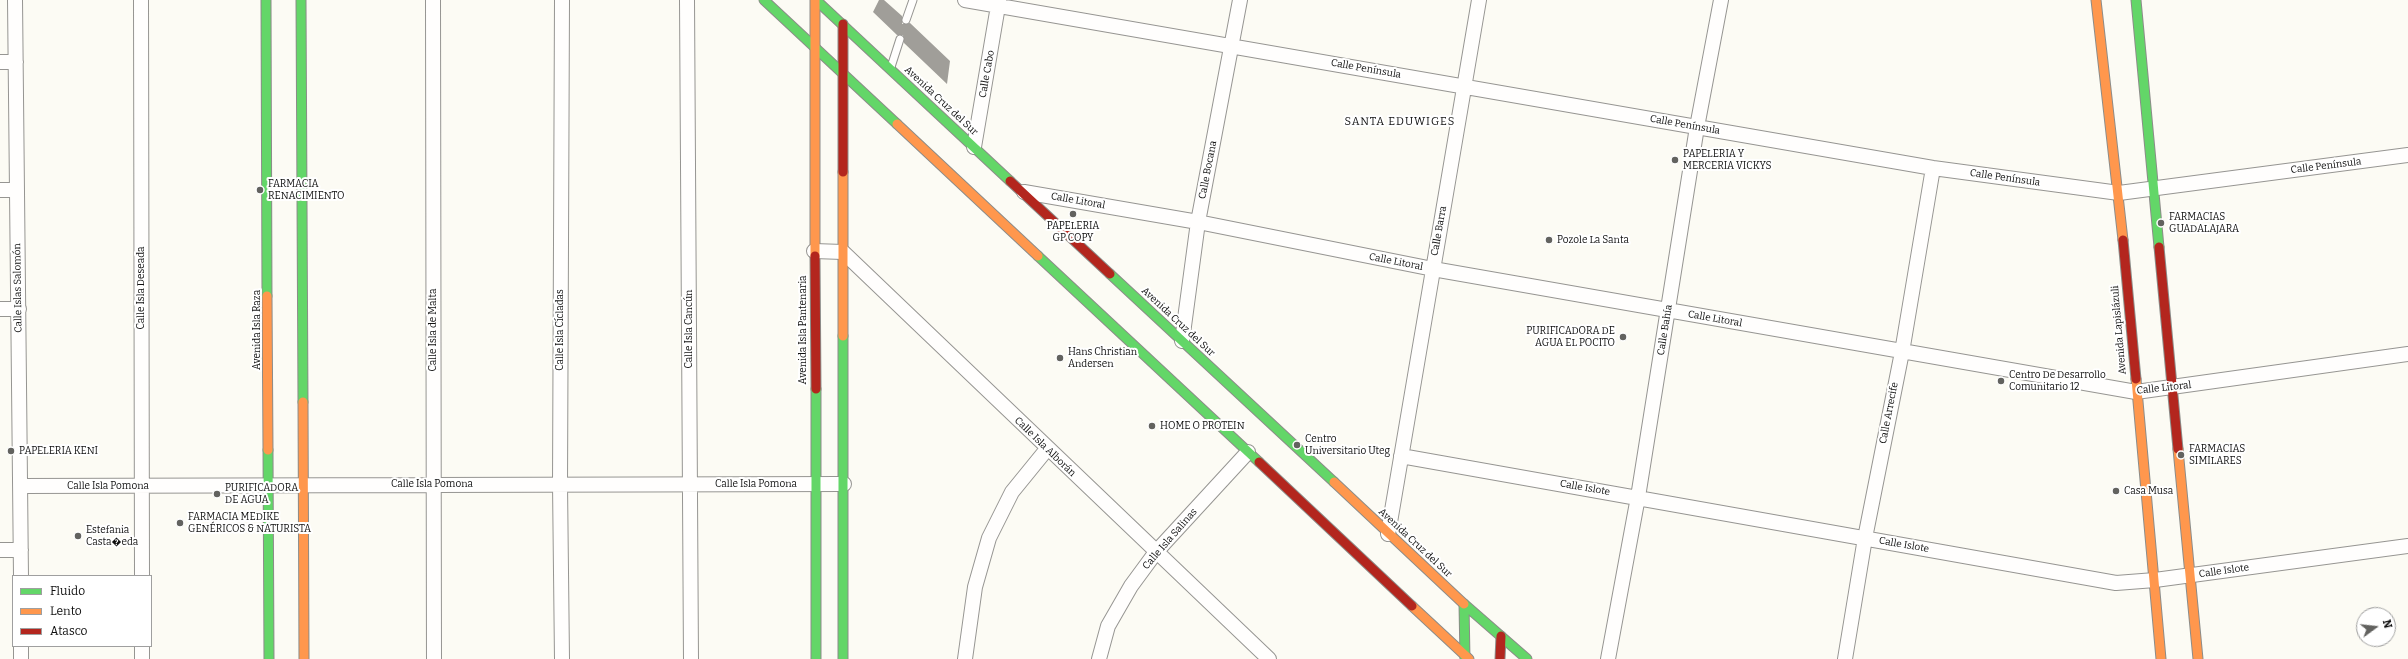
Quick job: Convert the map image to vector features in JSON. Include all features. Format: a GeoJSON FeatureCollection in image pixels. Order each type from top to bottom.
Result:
{"type":"FeatureCollection","features":[{"type":"Feature","properties":{"kind":"main road","name":"Avenida Isla Raza"},"geometry":{"type":"LineString","coordinates":[[266,0],[269,659]]}},
{"type":"Feature","properties":{"kind":"main road"},"geometry":{"type":"LineString","coordinates":[[301,0],[304,659]]}},
{"type":"Feature","properties":{"kind":"main road"},"geometry":{"type":"LineString","coordinates":[[764,0],[1467,658]]}},
{"type":"Feature","properties":{"kind":"main road","name":"Avenida Isla Pantenaria"},"geometry":{"type":"LineString","coordinates":[[815,0],[814,484],[816,659]]}},
{"type":"Feature","properties":{"kind":"main road","name":"Avenida Cruz del Sur"},"geometry":{"type":"LineString","coordinates":[[815,0],[1024,192],[1388,534],[1464,604],[1527,659]]}},
{"type":"Feature","properties":{"kind":"main road","name":"Avenida Lapislázuli"},"geometry":{"type":"LineString","coordinates":[[2096,0],[2119,193],[2161,659]]}},
{"type":"Feature","properties":{"kind":"main road"},"geometry":{"type":"LineString","coordinates":[[2136,0],[2155,188],[2198,659]]}},
{"type":"Feature","properties":{"kind":"main road"},"geometry":{"type":"LineString","coordinates":[[842,24],[841,72],[844,484],[843,659]]}},
{"type":"Feature","properties":{"kind":"main road"},"geometry":{"type":"LineString","coordinates":[[1464,604],[1467,658]]}},
{"type":"Feature","properties":{"kind":"main road"},"geometry":{"type":"LineString","coordinates":[[1500,636],[1500,659]]}},
{"type":"Feature","properties":{"kind":"street","name":"Calle Islas Salomón"},"geometry":{"type":"LineString","coordinates":[[16,0],[21,575]]}},
{"type":"Feature","properties":{"kind":"street","name":"Calle Isla Deseada"},"geometry":{"type":"LineString","coordinates":[[141,0],[142,575]]}},
{"type":"Feature","properties":{"kind":"street","name":"Calle Isla de Malta"},"geometry":{"type":"LineString","coordinates":[[433,0],[434,659]]}},
{"type":"Feature","properties":{"kind":"street","name":"Calle Isla Cícladas"},"geometry":{"type":"LineString","coordinates":[[562,0],[560,484],[562,659]]}},
{"type":"Feature","properties":{"kind":"street","name":"Calle Isla Cancún"},"geometry":{"type":"LineString","coordinates":[[687,0],[690,659]]}},
{"type":"Feature","properties":{"kind":"street","name":"Calle Península"},"geometry":{"type":"LineString","coordinates":[[965,0],[999,3],[1232,46],[1933,168],[2119,193],[2408,155]]}},
{"type":"Feature","properties":{"kind":"street","name":"Calle Bocana"},"geometry":{"type":"LineString","coordinates":[[1182,341],[1198,222],[1240,0]]}},
{"type":"Feature","properties":{"kind":"street","name":"Calle Barra"},"geometry":{"type":"LineString","coordinates":[[1388,534],[1479,0]]}},
{"type":"Feature","properties":{"kind":"street","name":"Calle Bahía"},"geometry":{"type":"LineString","coordinates":[[1608,659],[1638,497],[1669,311],[1697,127],[1721,0]]}},
{"type":"Feature","properties":{"kind":"street","name":"Calle Cabo"},"geometry":{"type":"LineString","coordinates":[[974,147],[999,3]]}},
{"type":"Feature","properties":{"kind":"street"},"geometry":{"type":"LineString","coordinates":[[0,62],[16,62]]}},
{"type":"Feature","properties":{"kind":"street","name":"Calle Arrecife"},"geometry":{"type":"LineString","coordinates":[[1845,659],[1865,538],[1902,352],[1933,168]]}},
{"type":"Feature","properties":{"kind":"street"},"geometry":{"type":"LineString","coordinates":[[0,190],[17,190]]}},
{"type":"Feature","properties":{"kind":"street","name":"Calle Litoral"},"geometry":{"type":"LineString","coordinates":[[1024,192],[1198,222],[1433,269],[2136,392],[2408,354]]}},
{"type":"Feature","properties":{"kind":"street"},"geometry":{"type":"LineString","coordinates":[[814,251],[842,252]]}},
{"type":"Feature","properties":{"kind":"street","name":"Calle Isla Alborán"},"geometry":{"type":"LineString","coordinates":[[842,252],[1269,659]]}},
{"type":"Feature","properties":{"kind":"street"},"geometry":{"type":"LineString","coordinates":[[0,309],[19,309]]}},
{"type":"Feature","properties":{"kind":"street"},"geometry":{"type":"LineString","coordinates":[[966,659],[975,587],[989,538],[1012,492],[1047,449]]}},
{"type":"Feature","properties":{"kind":"street","name":"Calle Isla Salinas"},"geometry":{"type":"LineString","coordinates":[[1099,659],[1108,626],[1131,586],[1156,552],[1248,452]]}},
{"type":"Feature","properties":{"kind":"street","name":"Calle Islote"},"geometry":{"type":"LineString","coordinates":[[1402,456],[2116,583],[2155,580],[2408,546]]}},
{"type":"Feature","properties":{"kind":"street","name":"Calle Isla Pomona"},"geometry":{"type":"LineString","coordinates":[[20,486],[844,484]]}},
{"type":"Feature","properties":{"kind":"street"},"geometry":{"type":"LineString","coordinates":[[0,550],[21,550]]}},
{"type":"Feature","properties":{"kind":"street"},"geometry":{"type":"LineString","coordinates":[[21,647],[21,659]]}},
{"type":"Feature","properties":{"kind":"street"},"geometry":{"type":"LineString","coordinates":[[142,647],[142,659]]}},
{"type":"Feature","properties":{"kind":"lane"},"geometry":{"type":"LineString","coordinates":[[906,20],[913,0]]}},
{"type":"Feature","properties":{"kind":"lane"},"geometry":{"type":"LineString","coordinates":[[890,68],[900,39]]}},
{"type":"Feature","properties":{"kind":"building"},"geometry":{"type":"Polygon","coordinates":[[[879,0],[884,0],[902,16],[902,24],[910,23],[950,61],[947,84],[904,43],[903,35],[897,35],[873,12],[879,0]]]}},
{"type":"Feature","properties":{"kind":"traffic: fast"},"geometry":{"type":"LineString","coordinates":[[266,0],[267,296]]}},
{"type":"Feature","properties":{"kind":"traffic: fast"},"geometry":{"type":"LineString","coordinates":[[301,0],[303,402]]}},
{"type":"Feature","properties":{"kind":"traffic: fast"},"geometry":{"type":"LineString","coordinates":[[764,0],[897,124]]}},
{"type":"Feature","properties":{"kind":"traffic: fast"},"geometry":{"type":"LineString","coordinates":[[816,0],[1010,181]]}},
{"type":"Feature","properties":{"kind":"traffic: fast"},"geometry":{"type":"LineString","coordinates":[[2136,0],[2159,247]]}},
{"type":"Feature","properties":{"kind":"traffic: fast"},"geometry":{"type":"LineString","coordinates":[[1038,256],[1259,462]]}},
{"type":"Feature","properties":{"kind":"traffic: fast"},"geometry":{"type":"LineString","coordinates":[[1110,274],[1334,482]]}},
{"type":"Feature","properties":{"kind":"traffic: fast"},"geometry":{"type":"LineString","coordinates":[[843,336],[843,659]]}},
{"type":"Feature","properties":{"kind":"traffic: fast"},"geometry":{"type":"LineString","coordinates":[[816,389],[816,659]]}},
{"type":"Feature","properties":{"kind":"traffic: fast"},"geometry":{"type":"LineString","coordinates":[[268,450],[269,659]]}},
{"type":"Feature","properties":{"kind":"traffic: fast"},"geometry":{"type":"LineString","coordinates":[[1464,604],[1527,659]]}},
{"type":"Feature","properties":{"kind":"traffic: fast"},"geometry":{"type":"LineString","coordinates":[[1464,604],[1465,659]]}},
{"type":"Feature","properties":{"kind":"traffic: slow"},"geometry":{"type":"LineString","coordinates":[[815,0],[815,256]]}},
{"type":"Feature","properties":{"kind":"traffic: slow"},"geometry":{"type":"LineString","coordinates":[[2096,0],[2123,240]]}},
{"type":"Feature","properties":{"kind":"traffic: slow"},"geometry":{"type":"LineString","coordinates":[[897,124],[1038,256]]}},
{"type":"Feature","properties":{"kind":"traffic: slow"},"geometry":{"type":"LineString","coordinates":[[843,172],[843,336]]}},
{"type":"Feature","properties":{"kind":"traffic: slow"},"geometry":{"type":"LineString","coordinates":[[267,296],[268,450]]}},
{"type":"Feature","properties":{"kind":"traffic: slow"},"geometry":{"type":"LineString","coordinates":[[2136,379],[2161,659]]}},
{"type":"Feature","properties":{"kind":"traffic: slow"},"geometry":{"type":"LineString","coordinates":[[303,402],[304,659]]}},
{"type":"Feature","properties":{"kind":"traffic: slow"},"geometry":{"type":"LineString","coordinates":[[2178,449],[2198,659]]}},
{"type":"Feature","properties":{"kind":"traffic: slow"},"geometry":{"type":"LineString","coordinates":[[1334,482],[1464,604]]}},
{"type":"Feature","properties":{"kind":"traffic: slow"},"geometry":{"type":"LineString","coordinates":[[1412,606],[1469,659]]}},
{"type":"Feature","properties":{"kind":"traffic: jam"},"geometry":{"type":"LineString","coordinates":[[843,24],[843,172]]}},
{"type":"Feature","properties":{"kind":"traffic: jam"},"geometry":{"type":"LineString","coordinates":[[1010,181],[1110,274]]}},
{"type":"Feature","properties":{"kind":"traffic: jam"},"geometry":{"type":"LineString","coordinates":[[2123,240],[2136,379]]}},
{"type":"Feature","properties":{"kind":"traffic: jam"},"geometry":{"type":"LineString","coordinates":[[2159,247],[2178,449]]}},
{"type":"Feature","properties":{"kind":"traffic: jam"},"geometry":{"type":"LineString","coordinates":[[815,256],[816,389]]}},
{"type":"Feature","properties":{"kind":"traffic: jam"},"geometry":{"type":"LineString","coordinates":[[1259,462],[1412,606]]}},
{"type":"Feature","properties":{"kind":"traffic: jam"},"geometry":{"type":"LineString","coordinates":[[1500,659],[1501,636]]}},
{"type":"Feature","properties":{"kind":"place","name":"PAPELERIA Y MERCERIA VICKYS"},"geometry":{"type":"Point","coordinates":[1675,160]}},
{"type":"Feature","properties":{"kind":"place","name":"FARMACIA RENACIMIENTO"},"geometry":{"type":"Point","coordinates":[260,190]}},
{"type":"Feature","properties":{"kind":"place","name":"PAPELERIA GP COPY"},"geometry":{"type":"Point","coordinates":[1073,214]}},
{"type":"Feature","properties":{"kind":"place","name":"FARMACIAS GUADALAJARA"},"geometry":{"type":"Point","coordinates":[2161,223]}},
{"type":"Feature","properties":{"kind":"place","name":"Pozole La Santa"},"geometry":{"type":"Point","coordinates":[1549,240]}},
{"type":"Feature","properties":{"kind":"place","name":"PURIFICADORA DE AGUA EL POCITO"},"geometry":{"type":"Point","coordinates":[1623,337]}},
{"type":"Feature","properties":{"kind":"place","name":"Hans Christian Andersen"},"geometry":{"type":"Point","coordinates":[1060,358]}},
{"type":"Feature","properties":{"kind":"place","name":"Centro De Desarrollo Comunitario 12"},"geometry":{"type":"Point","coordinates":[2001,381]}},
{"type":"Feature","properties":{"kind":"place","name":"HOME O PROTEIN"},"geometry":{"type":"Point","coordinates":[1152,426]}},
{"type":"Feature","properties":{"kind":"place","name":"Centro Universitario Uteg"},"geometry":{"type":"Point","coordinates":[1297,445]}},
{"type":"Feature","properties":{"kind":"place","name":"PAPELERIA KENI"},"geometry":{"type":"Point","coordinates":[11,451]}},
{"type":"Feature","properties":{"kind":"place","name":"FARMACIAS SIMILARES"},"geometry":{"type":"Point","coordinates":[2181,455]}},
{"type":"Feature","properties":{"kind":"place","name":"Casa Musa"},"geometry":{"type":"Point","coordinates":[2116,491]}},
{"type":"Feature","properties":{"kind":"place","name":"PURIFICADORA DE AGUA"},"geometry":{"type":"Point","coordinates":[217,494]}},
{"type":"Feature","properties":{"kind":"place","name":"FARMACIA MEDIKE GENÉRICOS & NATURISTA"},"geometry":{"type":"Point","coordinates":[180,523]}},
{"type":"Feature","properties":{"kind":"place","name":"Estefania Casta�eda"},"geometry":{"type":"Point","coordinates":[78,536]}},
{"type":"Feature","properties":{"kind":"district","name":"SANTA EDUWIGES"},"geometry":{"type":"Point","coordinates":[1400,122]}}]}
